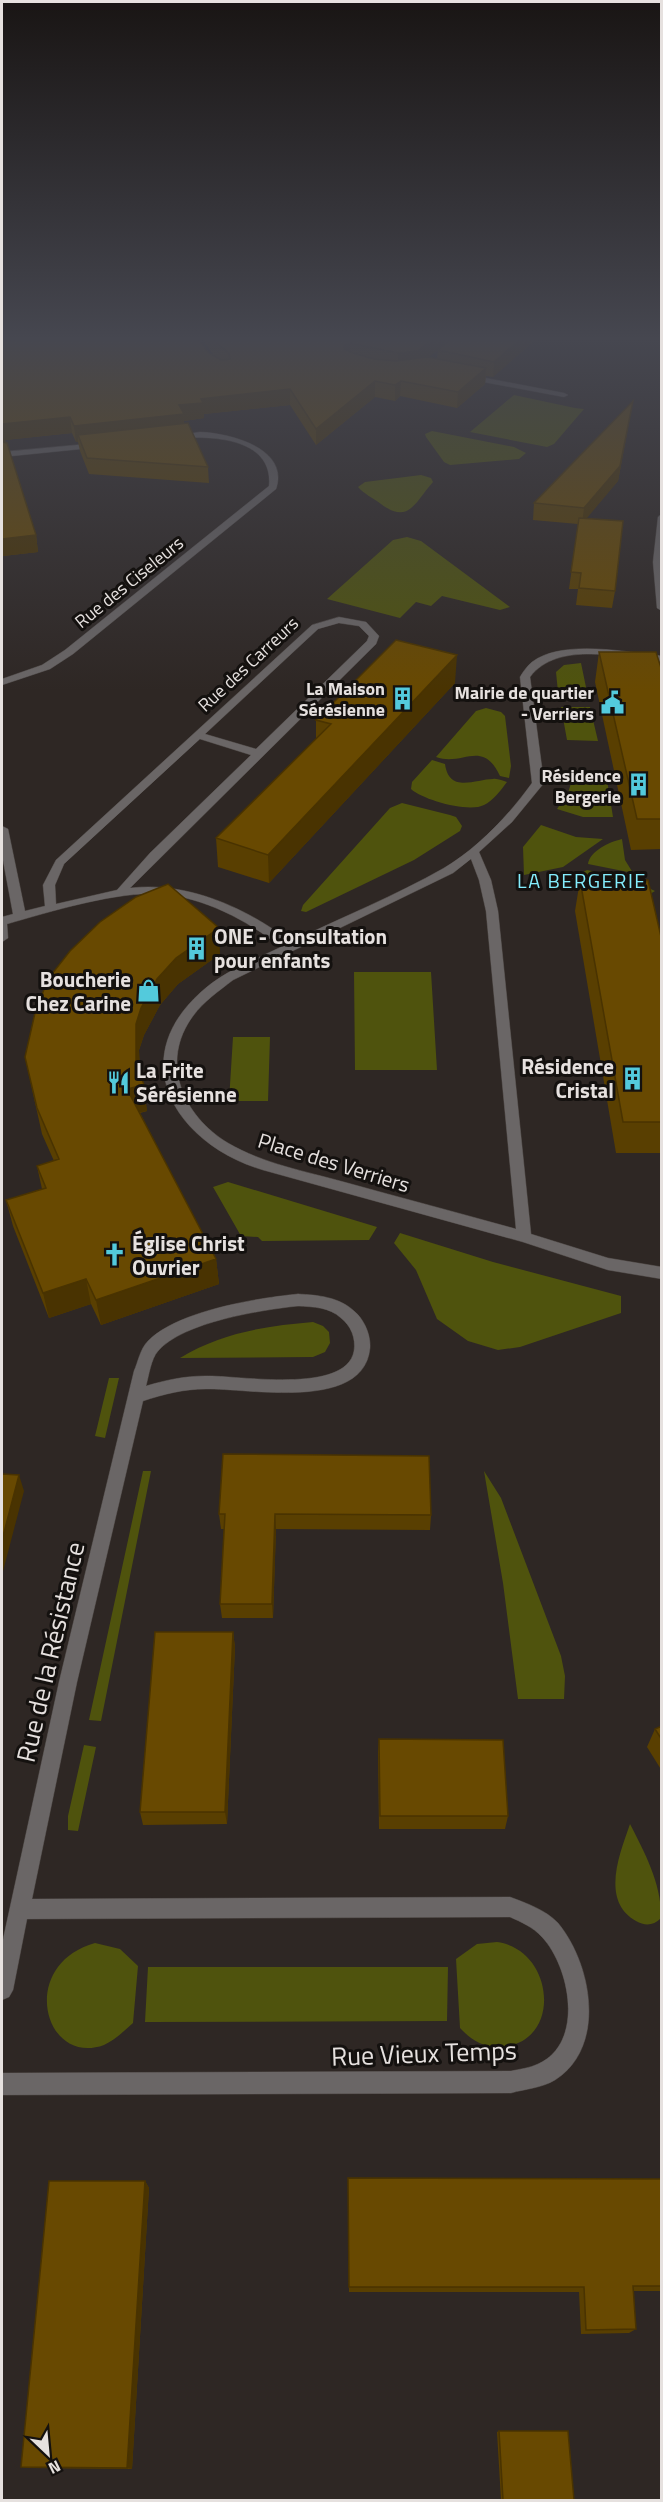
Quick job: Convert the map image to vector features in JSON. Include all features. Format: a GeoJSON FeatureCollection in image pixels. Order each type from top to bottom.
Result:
{"type":"FeatureCollection","features":[{"type":"Feature","properties":{"kind":"street","name":"Rue des Ciseleurs"},"geometry":{"type":"LineString","coordinates":[[2,682],[46,667],[69,652],[273,487],[276,476],[263,457]]}},
{"type":"Feature","properties":{"kind":"street"},"geometry":{"type":"LineString","coordinates":[[662,517],[656,553],[657,582],[662,608]]}},
{"type":"Feature","properties":{"kind":"street","name":"Rue des Carreurs"},"geometry":{"type":"LineString","coordinates":[[52,909],[48,901],[49,882],[60,862],[315,627],[334,620],[345,620],[370,629],[374,636],[372,642],[153,856],[123,888],[122,894]]}},
{"type":"Feature","properties":{"kind":"street","name":"Place des Verriers"},"geometry":{"type":"LineString","coordinates":[[662,659],[571,653],[545,658],[529,668],[525,676],[538,783],[474,853],[449,870],[290,947],[208,991],[191,1006],[178,1025],[169,1056],[169,1074],[183,1107],[195,1124],[228,1149],[262,1165],[524,1237],[608,1264],[662,1272]]}},
{"type":"Feature","properties":{"kind":"street"},"geometry":{"type":"LineString","coordinates":[[198,735],[257,753]]}},
{"type":"Feature","properties":{"kind":"street"},"geometry":{"type":"LineString","coordinates":[[2,829],[20,916]]}},
{"type":"Feature","properties":{"kind":"street"},"geometry":{"type":"LineString","coordinates":[[474,853],[485,880],[492,910],[518,1153],[524,1237]]}},
{"type":"Feature","properties":{"kind":"street"},"geometry":{"type":"LineString","coordinates":[[2,921],[122,894],[164,890],[243,916],[270,931],[290,947]]}},
{"type":"Feature","properties":{"kind":"street"},"geometry":{"type":"LineString","coordinates":[[2,926],[2,938]]}},
{"type":"Feature","properties":{"kind":"street","name":"Rue de la Résistance"},"geometry":{"type":"LineString","coordinates":[[2,1990],[68,1682],[136,1396],[142,1371],[152,1347],[170,1335],[229,1311],[257,1304],[290,1300],[315,1300],[336,1305],[352,1316],[361,1332],[363,1350],[354,1368],[332,1382],[189,1383],[136,1396]]}},
{"type":"Feature","properties":{"kind":"street","name":"Rue Vieux Temps"},"geometry":{"type":"LineString","coordinates":[[2,2084],[512,2082],[548,2072],[570,2049],[577,2024],[579,2002],[574,1976],[564,1950],[550,1930],[534,1916],[510,1907],[20,1909]]}},
{"type":"Feature","properties":{"kind":"shaded area"},"geometry":{"type":"Polygon","coordinates":[[[440,457],[522,457],[519,459],[450,465],[440,457]]]}},
{"type":"Feature","properties":{"kind":"shaded area"},"geometry":{"type":"Polygon","coordinates":[[[421,475],[431,478],[433,482],[416,503],[405,512],[391,510],[358,487],[365,482],[421,475]]]}},
{"type":"Feature","properties":{"kind":"shaded area"},"geometry":{"type":"Polygon","coordinates":[[[407,537],[421,541],[510,607],[500,610],[442,596],[431,606],[416,602],[400,618],[327,599],[393,540],[407,537]]]}},
{"type":"Feature","properties":{"kind":"shaded area"},"geometry":{"type":"Polygon","coordinates":[[[581,663],[587,692],[558,692],[556,672],[564,665],[581,663]]]}},
{"type":"Feature","properties":{"kind":"shaded area"},"geometry":{"type":"Polygon","coordinates":[[[561,707],[590,707],[598,741],[567,740],[561,707]]]}},
{"type":"Feature","properties":{"kind":"shaded area"},"geometry":{"type":"Polygon","coordinates":[[[486,708],[501,712],[505,716],[511,766],[509,778],[500,776],[486,758],[479,756],[455,759],[436,757],[476,711],[486,708]]]}},
{"type":"Feature","properties":{"kind":"shaded area"},"geometry":{"type":"Polygon","coordinates":[[[432,760],[445,764],[452,779],[457,782],[498,779],[507,782],[491,801],[477,807],[457,806],[435,801],[411,789],[412,782],[432,760]]]}},
{"type":"Feature","properties":{"kind":"shaded area"},"geometry":{"type":"Polygon","coordinates":[[[572,780],[607,780],[613,817],[583,817],[557,809],[568,793],[572,780]]]}},
{"type":"Feature","properties":{"kind":"shaded area"},"geometry":{"type":"Polygon","coordinates":[[[402,803],[456,817],[462,826],[460,831],[414,860],[306,912],[301,911],[303,905],[390,808],[402,803]]]}},
{"type":"Feature","properties":{"kind":"shaded area"},"geometry":{"type":"Polygon","coordinates":[[[541,825],[576,837],[603,839],[563,867],[524,875],[523,847],[541,825]]]}},
{"type":"Feature","properties":{"kind":"shaded area"},"geometry":{"type":"Polygon","coordinates":[[[622,839],[625,860],[633,873],[588,864],[596,851],[611,842],[622,839]]]}},
{"type":"Feature","properties":{"kind":"shaded area"},"geometry":{"type":"Polygon","coordinates":[[[587,870],[627,878],[655,891],[650,894],[578,906],[581,873],[587,870]]]}},
{"type":"Feature","properties":{"kind":"shaded area"},"geometry":{"type":"Polygon","coordinates":[[[354,972],[431,972],[437,1070],[355,1070],[354,972]]]}},
{"type":"Feature","properties":{"kind":"shaded area"},"geometry":{"type":"Polygon","coordinates":[[[233,1037],[270,1037],[268,1101],[229,1101],[233,1037]]]}},
{"type":"Feature","properties":{"kind":"shaded area"},"geometry":{"type":"Polygon","coordinates":[[[228,1182],[377,1227],[369,1240],[262,1241],[258,1237],[241,1236],[213,1187],[228,1182]]]}},
{"type":"Feature","properties":{"kind":"shaded area"},"geometry":{"type":"Polygon","coordinates":[[[400,1233],[493,1262],[621,1296],[621,1313],[520,1347],[498,1350],[468,1341],[437,1319],[416,1270],[394,1243],[400,1233]]]}},
{"type":"Feature","properties":{"kind":"shaded area"},"geometry":{"type":"Polygon","coordinates":[[[313,1322],[323,1326],[329,1332],[330,1343],[325,1352],[313,1357],[180,1358],[211,1342],[244,1332],[313,1322]]]}},
{"type":"Feature","properties":{"kind":"shaded area"},"geometry":{"type":"Polygon","coordinates":[[[109,1378],[119,1378],[105,1438],[95,1436],[109,1378]]]}},
{"type":"Feature","properties":{"kind":"shaded area"},"geometry":{"type":"Polygon","coordinates":[[[143,1471],[151,1471],[101,1721],[89,1720],[143,1471]]]}},
{"type":"Feature","properties":{"kind":"shaded area"},"geometry":{"type":"Polygon","coordinates":[[[484,1471],[501,1498],[561,1656],[565,1676],[564,1699],[518,1699],[503,1583],[484,1471]]]}},
{"type":"Feature","properties":{"kind":"shaded area"},"geometry":{"type":"Polygon","coordinates":[[[84,1745],[96,1747],[78,1831],[68,1830],[68,1816],[84,1745]]]}},
{"type":"Feature","properties":{"kind":"shaded area"},"geometry":{"type":"Polygon","coordinates":[[[630,1824],[647,1858],[659,1893],[661,1918],[652,1924],[636,1921],[625,1912],[618,1901],[616,1876],[618,1862],[630,1824]]]}},
{"type":"Feature","properties":{"kind":"shaded area"},"geometry":{"type":"Polygon","coordinates":[[[497,1942],[516,1949],[531,1961],[540,1978],[544,1996],[542,2014],[535,2030],[521,2042],[501,2047],[478,2042],[460,2028],[456,1959],[477,1944],[497,1942]]]}},
{"type":"Feature","properties":{"kind":"shaded area"},"geometry":{"type":"Polygon","coordinates":[[[95,1943],[120,1949],[138,1966],[133,2023],[104,2045],[83,2048],[66,2041],[54,2028],[48,2010],[48,1991],[55,1971],[71,1955],[95,1943]]]}},
{"type":"Feature","properties":{"kind":"shaded area"},"geometry":{"type":"Polygon","coordinates":[[[148,1967],[448,1967],[447,2021],[145,2022],[148,1967]]]}},
{"type":"Feature","properties":{"kind":"building"},"geometry":{"type":"Polygon","coordinates":[[[2,457],[11,457],[36,535],[2,539],[2,457]]]}},
{"type":"Feature","properties":{"kind":"building"},"geometry":{"type":"Polygon","coordinates":[[[203,457],[208,467],[87,458],[203,457]]]}},
{"type":"Feature","properties":{"kind":"building"},"geometry":{"type":"Polygon","coordinates":[[[579,457],[622,457],[620,466],[584,508],[534,503],[579,457]]]}},
{"type":"Feature","properties":{"kind":"building"},"geometry":{"type":"Polygon","coordinates":[[[579,518],[623,521],[615,591],[579,588],[581,573],[571,572],[579,518]]]}},
{"type":"Feature","properties":{"kind":"building"},"geometry":{"type":"Polygon","coordinates":[[[396,640],[457,655],[268,855],[216,838],[331,724],[316,720],[396,640]]]}},
{"type":"Feature","properties":{"kind":"building","name":"Résidence Bergerie"},"geometry":{"type":"Polygon","coordinates":[[[599,652],[656,652],[662,671],[662,819],[637,819],[599,652]]]}},
{"type":"Feature","properties":{"kind":"building","name":"Résidence Cristal"},"geometry":{"type":"Polygon","coordinates":[[[580,880],[648,880],[662,941],[662,1122],[623,1122],[580,880]]]}},
{"type":"Feature","properties":{"kind":"building"},"geometry":{"type":"Polygon","coordinates":[[[168,884],[219,928],[176,958],[157,979],[141,1008],[136,1024],[136,1061],[144,1085],[127,1089],[216,1259],[96,1300],[86,1279],[43,1293],[6,1200],[46,1188],[37,1166],[59,1159],[37,1108],[25,1057],[35,1013],[48,979],[70,951],[100,922],[136,897],[168,884]]]}},
{"type":"Feature","properties":{"kind":"building"},"geometry":{"type":"Polygon","coordinates":[[[223,1454],[429,1456],[431,1515],[275,1514],[272,1604],[220,1604],[225,1514],[219,1514],[223,1454]]]}},
{"type":"Feature","properties":{"kind":"building"},"geometry":{"type":"Polygon","coordinates":[[[2,1474],[19,1475],[2,1540],[2,1474]]]}},
{"type":"Feature","properties":{"kind":"building"},"geometry":{"type":"Polygon","coordinates":[[[155,1632],[233,1632],[225,1812],[140,1812],[155,1632]]]}},
{"type":"Feature","properties":{"kind":"building"},"geometry":{"type":"Polygon","coordinates":[[[662,1726],[662,1740],[655,1729],[662,1726]]]}},
{"type":"Feature","properties":{"kind":"building"},"geometry":{"type":"Polygon","coordinates":[[[379,1739],[503,1740],[508,1816],[380,1816],[379,1739]]]}},
{"type":"Feature","properties":{"kind":"building"},"geometry":{"type":"Polygon","coordinates":[[[348,2178],[662,2179],[662,2286],[633,2286],[636,2329],[586,2330],[584,2287],[349,2287],[348,2178]]]}},
{"type":"Feature","properties":{"kind":"building"},"geometry":{"type":"Polygon","coordinates":[[[49,2181],[145,2181],[127,2468],[21,2467],[49,2181]]]}},
{"type":"Feature","properties":{"kind":"building"},"geometry":{"type":"Polygon","coordinates":[[[499,2431],[568,2431],[574,2500],[503,2500],[499,2431]]]}},
{"type":"Feature","properties":{"kind":"place","name":"La Maison Sérésienne"},"geometry":{"type":"Point","coordinates":[403,698]}},
{"type":"Feature","properties":{"kind":"place","name":"Mairie de quartier - Verriers"},"geometry":{"type":"Point","coordinates":[612,702]}},
{"type":"Feature","properties":{"kind":"place","name":"Résidence Bergerie"},"geometry":{"type":"Point","coordinates":[639,785]}},
{"type":"Feature","properties":{"kind":"place","name":"ONE - Consultation pour enfants"},"geometry":{"type":"Point","coordinates":[196,948]}},
{"type":"Feature","properties":{"kind":"place","name":"Boucherie Chez Carine"},"geometry":{"type":"Point","coordinates":[149,991]}},
{"type":"Feature","properties":{"kind":"place","name":"Résidence Cristal"},"geometry":{"type":"Point","coordinates":[632,1078]}},
{"type":"Feature","properties":{"kind":"place","name":"La Frite Sérésienne"},"geometry":{"type":"Point","coordinates":[118,1082]}},
{"type":"Feature","properties":{"kind":"place","name":"Église Christ Ouvrier"},"geometry":{"type":"Point","coordinates":[114,1255]}},
{"type":"Feature","properties":{"kind":"district","name":"LA BERGERIE"},"geometry":{"type":"Point","coordinates":[582,880]}}]}
